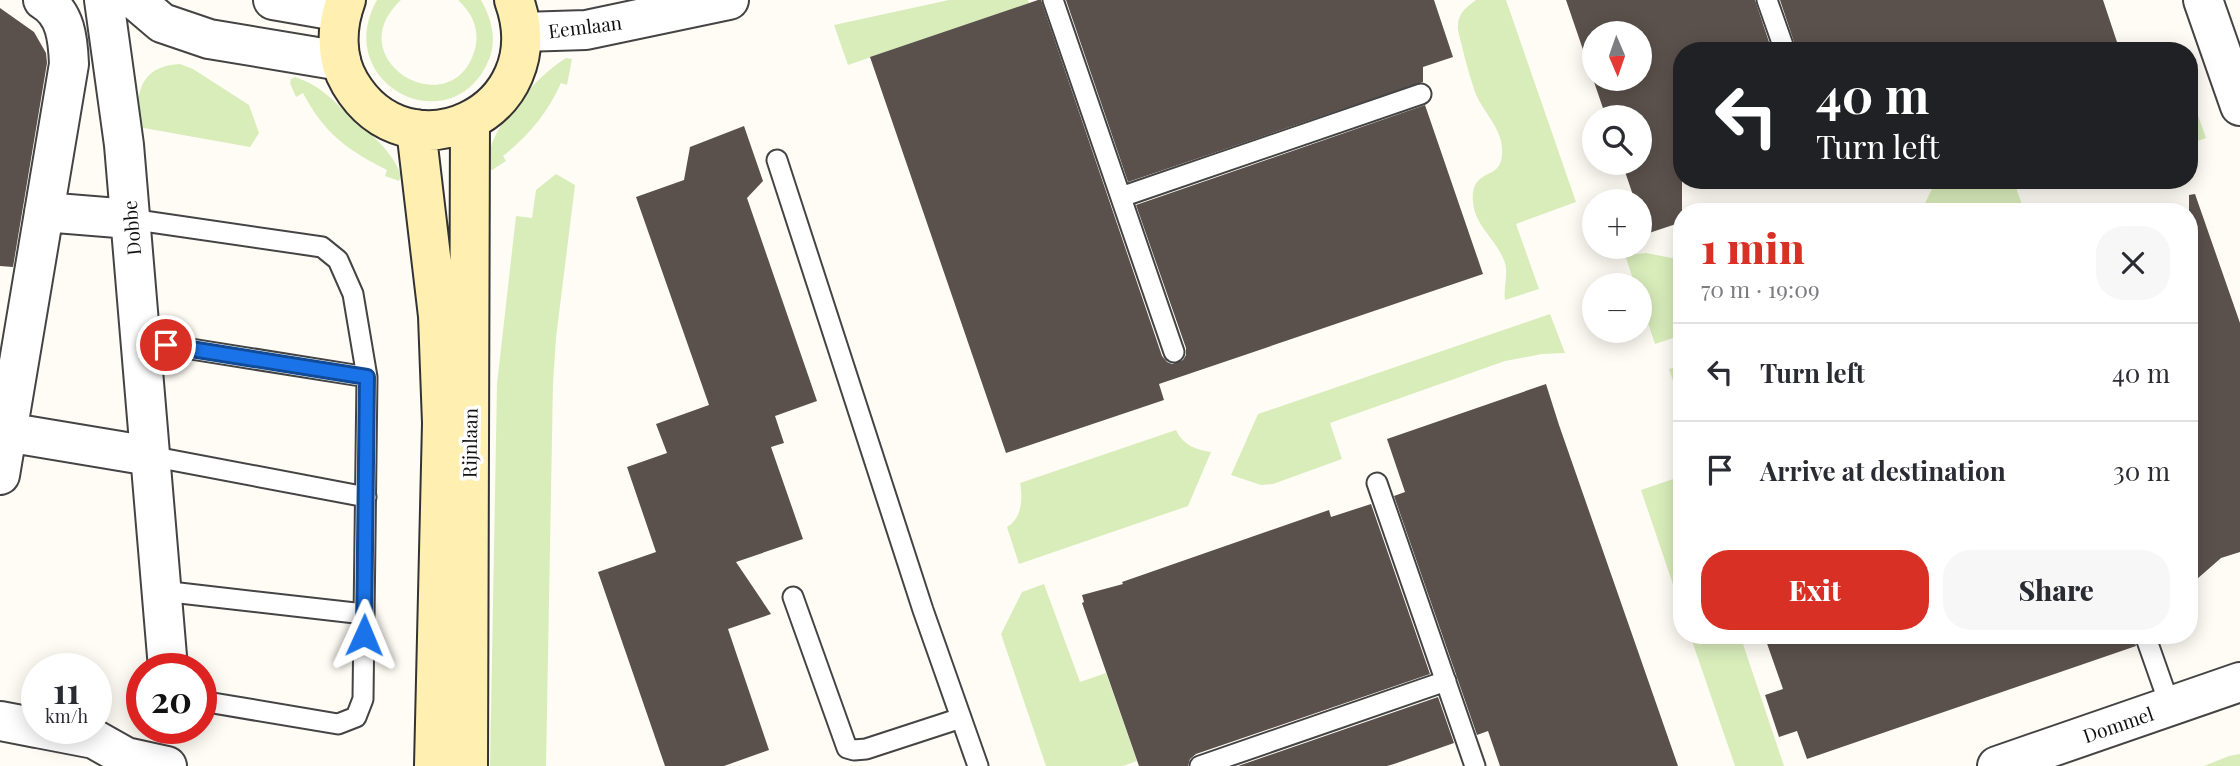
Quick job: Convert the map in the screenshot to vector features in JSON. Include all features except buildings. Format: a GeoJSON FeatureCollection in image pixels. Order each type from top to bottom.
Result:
{"type":"FeatureCollection","features":[{"type":"Feature","properties":{"kind":"street","name":"Dobbe"},"geometry":{"type":"LineString","coordinates":[[104,0],[124,145],[167,653]]}},
{"type":"Feature","properties":{"kind":"street"},"geometry":{"type":"LineString","coordinates":[[135,0],[162,23],[209,39],[341,61]]}},
{"type":"Feature","properties":{"kind":"street"},"geometry":{"type":"LineString","coordinates":[[273,0],[344,6],[338,36],[341,61],[356,93],[382,117],[416,129],[434,130],[470,121],[499,99],[517,68],[518,16]]}},
{"type":"Feature","properties":{"kind":"street","name":"Eemlaan"},"geometry":{"type":"LineString","coordinates":[[518,16],[586,30],[729,0]]}},
{"type":"Feature","properties":{"kind":"street"},"geometry":{"type":"LineString","coordinates":[[2203,0],[2240,106]]}},
{"type":"Feature","properties":{"kind":"street"},"geometry":{"type":"LineString","coordinates":[[0,475],[3,431],[69,64],[68,40],[62,19],[48,1]]}},
{"type":"Feature","properties":{"kind":"street","name":"Rijnlaan"},"geometry":{"type":"LineString","coordinates":[[468,766],[470,121]]}},
{"type":"Feature","properties":{"kind":"street","name":"Rijnlaan"},"geometry":{"type":"LineString","coordinates":[[416,129],[438,316],[442,423],[435,766]]}},
{"type":"Feature","properties":{"kind":"street"},"geometry":{"type":"LineString","coordinates":[[44,212],[130,219]]}},
{"type":"Feature","properties":{"kind":"street"},"geometry":{"type":"LineString","coordinates":[[3,431],[150,456]]}},
{"type":"Feature","properties":{"kind":"street","name":"Dommel"},"geometry":{"type":"LineString","coordinates":[[1997,766],[2240,682]]}},
{"type":"Feature","properties":{"kind":"street"},"geometry":{"type":"LineString","coordinates":[[0,721],[21,725]]}},
{"type":"Feature","properties":{"kind":"street"},"geometry":{"type":"LineString","coordinates":[[103,744],[126,757],[167,766]]}},
{"type":"Feature","properties":{"kind":"lane"},"geometry":{"type":"LineString","coordinates":[[1053,0],[1174,352]]}},
{"type":"Feature","properties":{"kind":"lane"},"geometry":{"type":"LineString","coordinates":[[1768,0],[1782,42]]}},
{"type":"Feature","properties":{"kind":"lane"},"geometry":{"type":"LineString","coordinates":[[1121,197],[1421,94]]}},
{"type":"Feature","properties":{"kind":"lane"},"geometry":{"type":"LineString","coordinates":[[777,160],[923,610],[978,766]]}},
{"type":"Feature","properties":{"kind":"lane"},"geometry":{"type":"LineString","coordinates":[[130,219],[321,247],[338,260],[353,294],[367,377],[363,699],[356,717],[338,724],[217,704]]}},
{"type":"Feature","properties":{"kind":"lane"},"geometry":{"type":"LineString","coordinates":[[141,341],[367,377]]}},
{"type":"Feature","properties":{"kind":"lane"},"geometry":{"type":"LineString","coordinates":[[150,456],[366,497]]}},
{"type":"Feature","properties":{"kind":"lane"},"geometry":{"type":"LineString","coordinates":[[1377,483],[1475,766]]}},
{"type":"Feature","properties":{"kind":"lane"},"geometry":{"type":"LineString","coordinates":[[162,591],[364,614]]}},
{"type":"Feature","properties":{"kind":"lane"},"geometry":{"type":"LineString","coordinates":[[793,597],[847,748],[866,749],[961,718]]}},
{"type":"Feature","properties":{"kind":"lane"},"geometry":{"type":"LineString","coordinates":[[2148,644],[2169,706]]}},
{"type":"Feature","properties":{"kind":"lane"},"geometry":{"type":"LineString","coordinates":[[1200,766],[1446,681]]}},
{"type":"Feature","properties":{"kind":"green space"},"geometry":{"type":"Polygon","coordinates":[[[377,0],[401,0],[385,23],[382,44],[390,63],[405,77],[425,84],[445,83],[463,72],[475,49],[476,28],[471,16],[458,0],[481,0],[489,16],[493,41],[486,66],[468,89],[446,100],[422,101],[399,93],[381,77],[369,56],[367,30],[377,0]]]}},
{"type":"Feature","properties":{"kind":"green space"},"geometry":{"type":"Polygon","coordinates":[[[949,0],[1028,0],[1029,3],[848,65],[834,25],[949,0]]]}},
{"type":"Feature","properties":{"kind":"green space"},"geometry":{"type":"Polygon","coordinates":[[[1476,0],[1506,0],[1576,202],[1516,224],[1539,289],[1505,300],[1505,263],[1477,218],[1473,202],[1475,185],[1498,167],[1502,151],[1498,132],[1475,92],[1458,30],[1462,12],[1476,0]]]}},
{"type":"Feature","properties":{"kind":"green space"},"geometry":{"type":"Polygon","coordinates":[[[566,58],[572,59],[567,85],[561,83],[550,105],[536,123],[503,156],[506,161],[492,170],[488,168],[494,138],[503,122],[541,77],[566,58]]]}},
{"type":"Feature","properties":{"kind":"green space"},"geometry":{"type":"Polygon","coordinates":[[[180,64],[193,69],[249,105],[259,133],[250,147],[138,127],[140,93],[148,76],[166,66],[180,64]]]}},
{"type":"Feature","properties":{"kind":"green space"},"geometry":{"type":"Polygon","coordinates":[[[295,77],[326,94],[380,144],[397,166],[401,175],[399,181],[385,176],[387,170],[348,147],[328,130],[303,93],[296,97],[290,83],[295,77]]]}},
{"type":"Feature","properties":{"kind":"green space"},"geometry":{"type":"Polygon","coordinates":[[[2198,115],[2206,138],[2198,141],[2198,115]]]}},
{"type":"Feature","properties":{"kind":"green space"},"geometry":{"type":"Polygon","coordinates":[[[556,174],[575,185],[553,383],[546,766],[490,766],[497,384],[516,216],[532,218],[536,190],[556,174]]]}},
{"type":"Feature","properties":{"kind":"green space"},"geometry":{"type":"Polygon","coordinates":[[[1932,189],[2017,189],[2022,203],[1925,203],[1932,189]]]}},
{"type":"Feature","properties":{"kind":"green space"},"geometry":{"type":"Polygon","coordinates":[[[1652,254],[1673,258],[1673,338],[1655,344],[1652,335],[1652,273],[1631,273],[1626,259],[1652,259],[1652,254]]]}},
{"type":"Feature","properties":{"kind":"green space"},"geometry":{"type":"Polygon","coordinates":[[[1550,314],[1565,353],[1505,361],[1330,423],[1342,459],[1273,484],[1261,485],[1231,475],[1258,414],[1550,314]]]}},
{"type":"Feature","properties":{"kind":"green space"},"geometry":{"type":"Polygon","coordinates":[[[1176,430],[1190,446],[1211,452],[1188,506],[1019,564],[1007,527],[1016,519],[1020,508],[1020,483],[1176,430]]]}},
{"type":"Feature","properties":{"kind":"green space"},"geometry":{"type":"Polygon","coordinates":[[[1673,479],[1673,584],[1641,490],[1673,479]]]}},
{"type":"Feature","properties":{"kind":"green space"},"geometry":{"type":"Polygon","coordinates":[[[1044,584],[1080,682],[1106,673],[1137,761],[1123,766],[1046,766],[1001,634],[1022,592],[1044,584]]]}},
{"type":"Feature","properties":{"kind":"green space"},"geometry":{"type":"Polygon","coordinates":[[[1693,644],[1743,644],[1784,766],[1735,766],[1693,644]]]}},
{"type":"Feature","properties":{"kind":"green space"},"geometry":{"type":"Polygon","coordinates":[[[2240,754],[2240,766],[2204,766],[2229,756],[2240,754]]]}},
{"type":"Feature","properties":{"kind":"route"},"geometry":{"type":"LineString","coordinates":[[166,345],[367,377],[364,635]]}}]}
